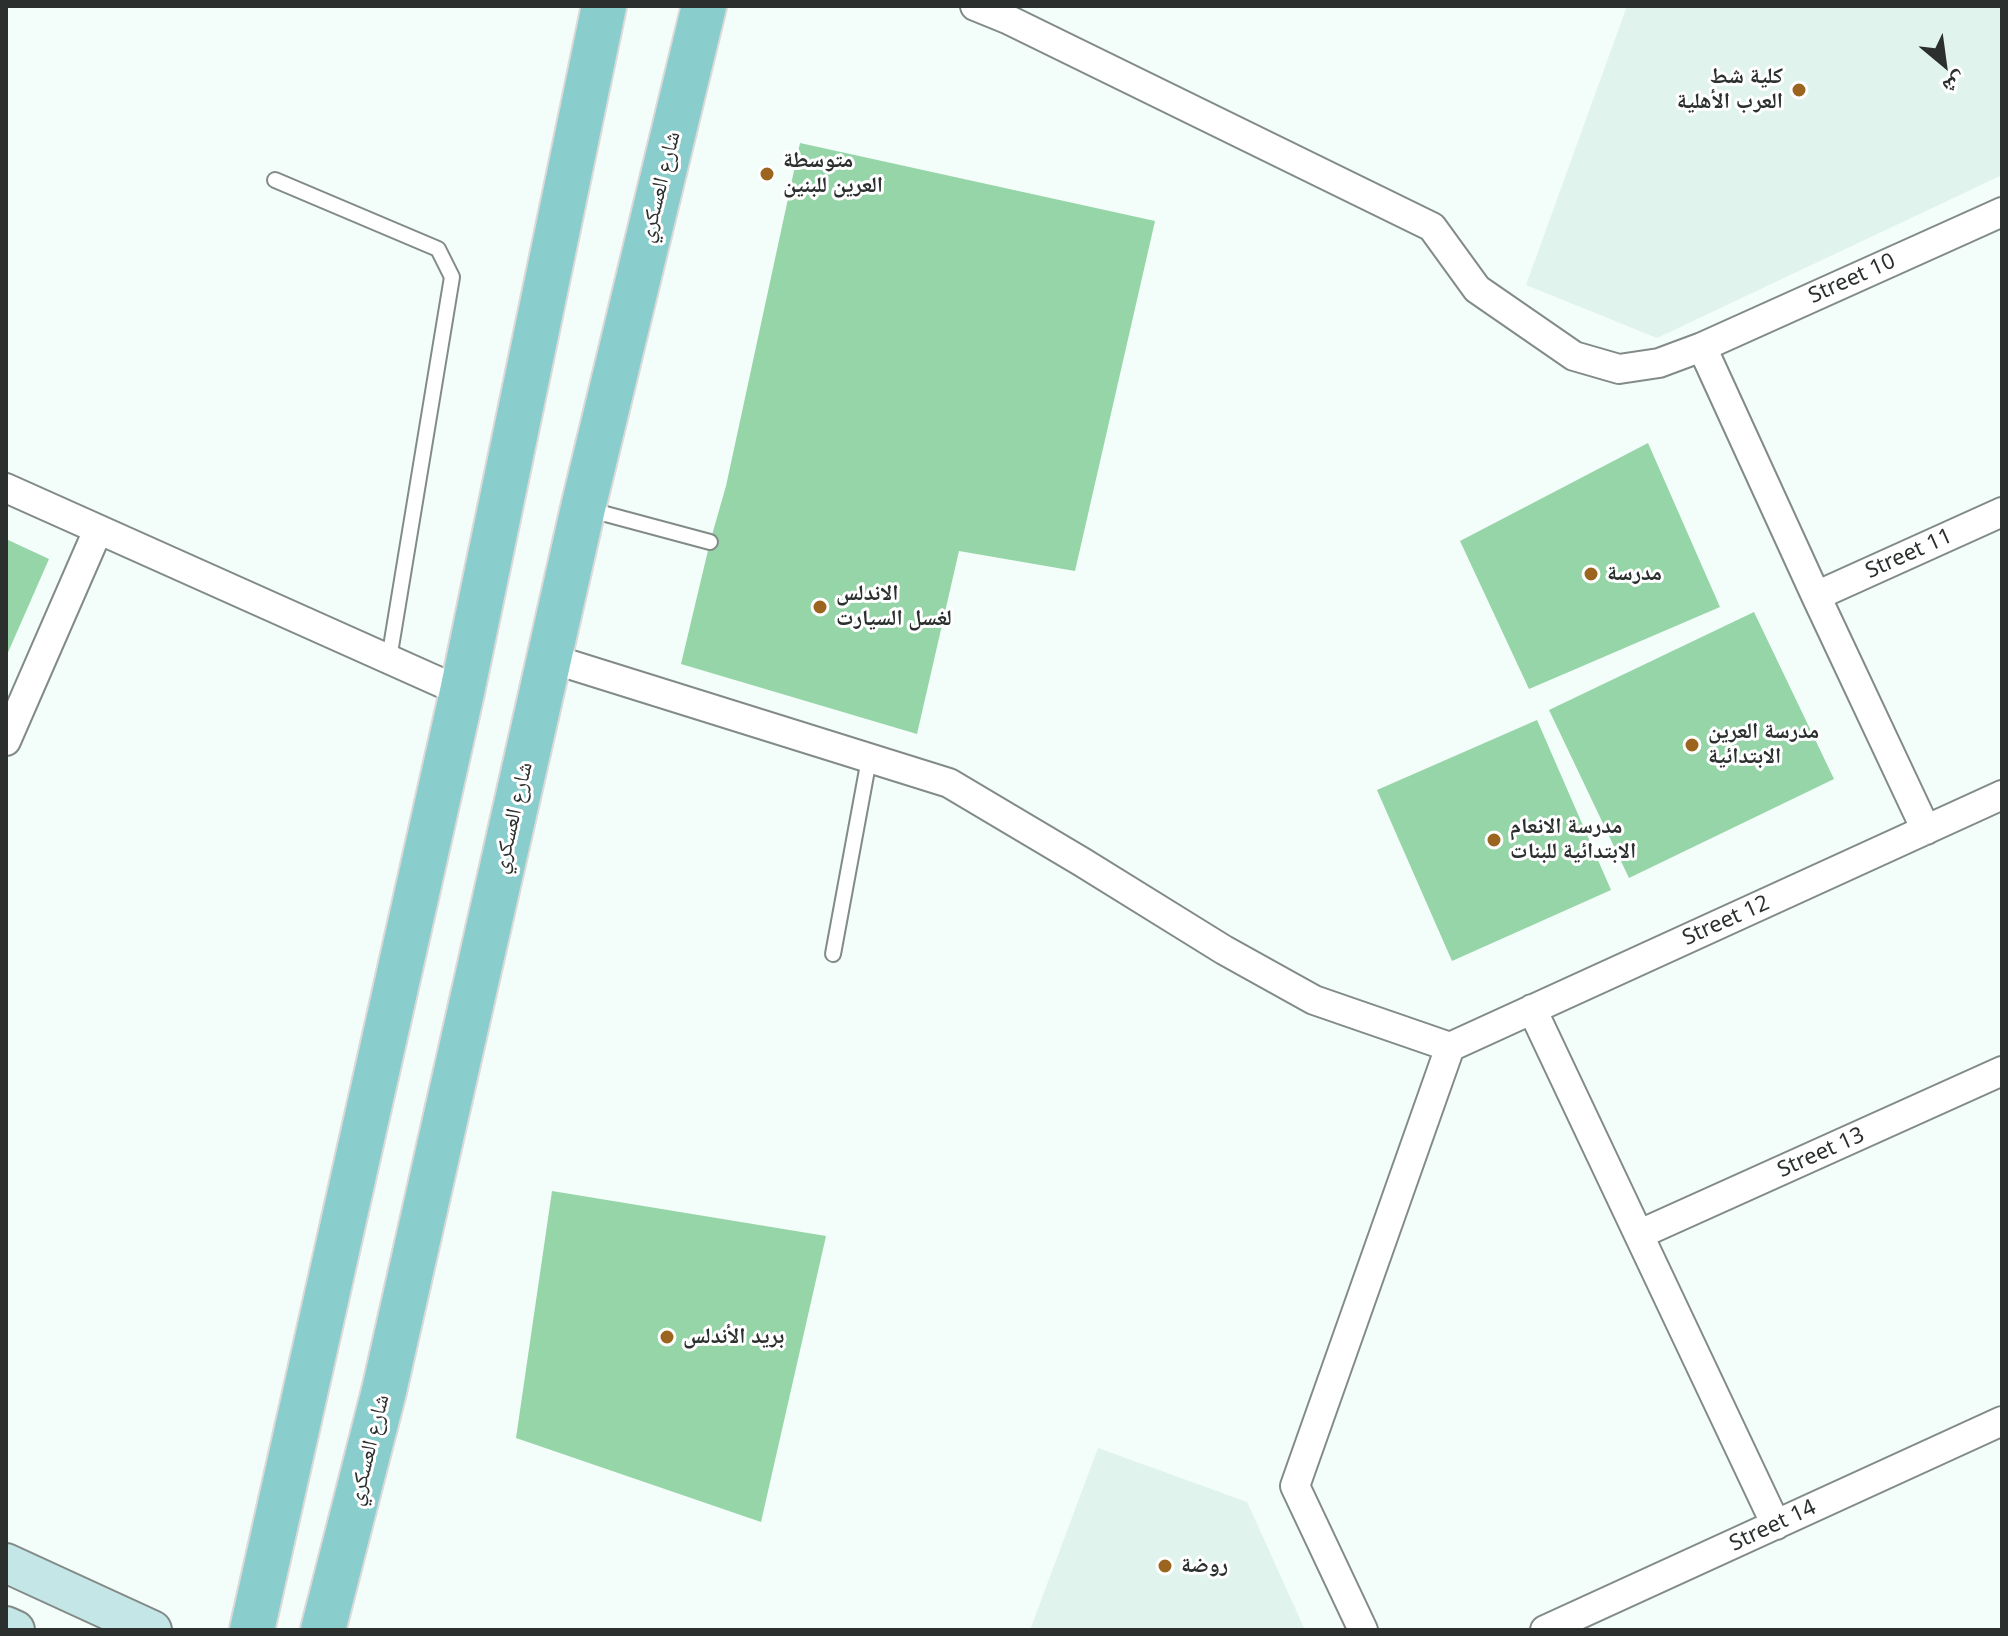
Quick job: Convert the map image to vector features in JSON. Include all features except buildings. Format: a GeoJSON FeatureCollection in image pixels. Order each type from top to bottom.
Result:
{"type":"FeatureCollection","features":[{"type":"Feature","properties":{"kind":"main road"},"geometry":{"type":"LineString","coordinates":[[252,1630],[462,692],[604,6]]}},
{"type":"Feature","properties":{"kind":"main road","name":"شارع العسكري"},"geometry":{"type":"LineString","coordinates":[[323,1630],[384,1391],[583,508],[704,6]]}},
{"type":"Feature","properties":{"kind":"main road"},"geometry":{"type":"LineString","coordinates":[[6,1563],[152,1630]]}},
{"type":"Feature","properties":{"kind":"main road"},"geometry":{"type":"LineString","coordinates":[[6,1626],[15,1630]]}},
{"type":"Feature","properties":{"kind":"street","name":"Street 10"},"geometry":{"type":"LineString","coordinates":[[975,6],[1010,13],[1432,227],[1477,289],[1574,356],[1619,369],[1659,363],[1702,347],[2002,212]]}},
{"type":"Feature","properties":{"kind":"street"},"geometry":{"type":"LineString","coordinates":[[1702,347],[1926,830]]}},
{"type":"Feature","properties":{"kind":"street"},"geometry":{"type":"LineString","coordinates":[[6,488],[462,692]]}},
{"type":"Feature","properties":{"kind":"street","name":"Street 11"},"geometry":{"type":"LineString","coordinates":[[1816,596],[2002,512]]}},
{"type":"Feature","properties":{"kind":"street"},"geometry":{"type":"LineString","coordinates":[[6,741],[98,530]]}},
{"type":"Feature","properties":{"kind":"street"},"geometry":{"type":"LineString","coordinates":[[549,658],[949,783],[1224,950],[1314,1000],[1450,1047],[1295,1486],[1363,1630]]}},
{"type":"Feature","properties":{"kind":"street","name":"Street 12"},"geometry":{"type":"LineString","coordinates":[[1450,1047],[2002,795]]}},
{"type":"Feature","properties":{"kind":"street"},"geometry":{"type":"LineString","coordinates":[[1532,1009],[1776,1525]]}},
{"type":"Feature","properties":{"kind":"street","name":"Street 13"},"geometry":{"type":"LineString","coordinates":[[1640,1234],[2002,1071]]}},
{"type":"Feature","properties":{"kind":"street","name":"Street 14"},"geometry":{"type":"LineString","coordinates":[[1545,1630],[2002,1421]]}},
{"type":"Feature","properties":{"kind":"lane"},"geometry":{"type":"LineString","coordinates":[[275,180],[438,249],[452,277],[389,659]]}},
{"type":"Feature","properties":{"kind":"lane"},"geometry":{"type":"LineString","coordinates":[[583,508],[710,542]]}},
{"type":"Feature","properties":{"kind":"lane"},"geometry":{"type":"LineString","coordinates":[[833,954],[869,759]]}},
{"type":"Feature","properties":{"kind":"shaded area","name":"كلية شط العرب الأهلية"},"geometry":{"type":"Polygon","coordinates":[[[1627,6],[2002,6],[2002,175],[1657,338],[1526,285],[1627,6]]]}},
{"type":"Feature","properties":{"kind":"shaded area","name":"روضة"},"geometry":{"type":"Polygon","coordinates":[[[1098,1448],[1247,1502],[1305,1630],[1030,1630],[1098,1448]]]}},
{"type":"Feature","properties":{"kind":"place","name":"كلية شط العرب الأهلية"},"geometry":{"type":"Point","coordinates":[1799,90]}},
{"type":"Feature","properties":{"kind":"place","name":"متوسطة العرين للبنين"},"geometry":{"type":"Point","coordinates":[767,174]}},
{"type":"Feature","properties":{"kind":"place","name":"مدرسة"},"geometry":{"type":"Point","coordinates":[1591,574]}},
{"type":"Feature","properties":{"kind":"place","name":"الاندلس لغسل السيارت"},"geometry":{"type":"Point","coordinates":[820,607]}},
{"type":"Feature","properties":{"kind":"place","name":"مدرسة العرين الابتدائية"},"geometry":{"type":"Point","coordinates":[1692,745]}},
{"type":"Feature","properties":{"kind":"place","name":"مدرسة الانعام الابتدائية للبنات"},"geometry":{"type":"Point","coordinates":[1494,840]}},
{"type":"Feature","properties":{"kind":"place","name":"بريد الأندلس"},"geometry":{"type":"Point","coordinates":[667,1337]}},
{"type":"Feature","properties":{"kind":"place","name":"روضة"},"geometry":{"type":"Point","coordinates":[1165,1566]}}]}
